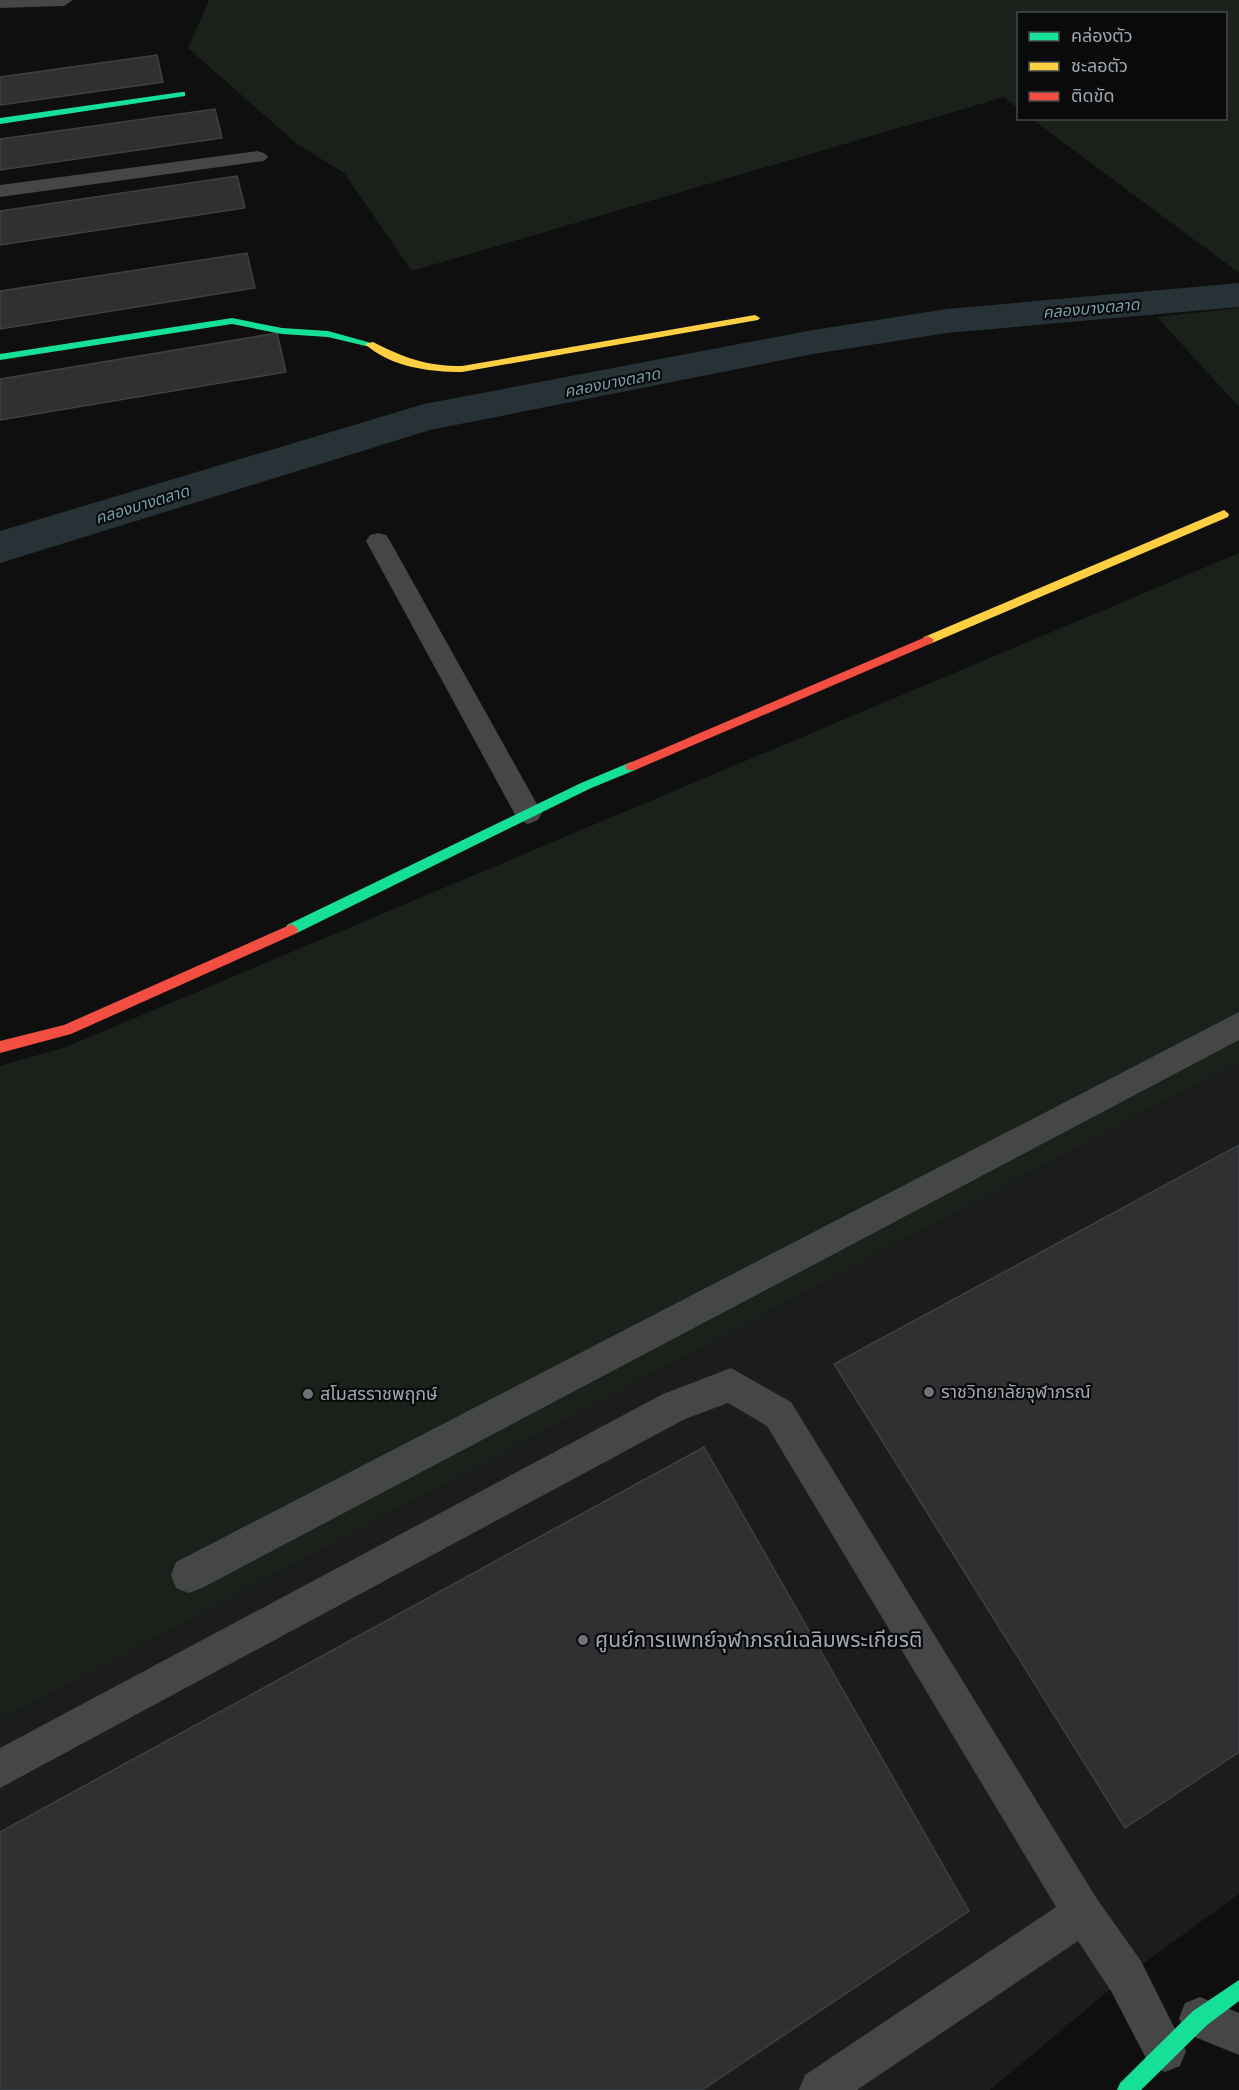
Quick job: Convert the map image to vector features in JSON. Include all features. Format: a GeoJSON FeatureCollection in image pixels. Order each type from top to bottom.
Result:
{"type":"FeatureCollection","features":[{"type":"Feature","properties":{"kind":"street"},"geometry":{"type":"LineString","coordinates":[[0,2],[64,0]]}},
{"type":"Feature","properties":{"kind":"street"},"geometry":{"type":"LineString","coordinates":[[0,121],[182,94]]}},
{"type":"Feature","properties":{"kind":"street"},"geometry":{"type":"LineString","coordinates":[[0,191],[257,157]]}},
{"type":"Feature","properties":{"kind":"street"},"geometry":{"type":"LineString","coordinates":[[0,357],[232,321],[282,331],[328,334],[369,344],[409,364],[430,370],[462,369],[755,318]]}},
{"type":"Feature","properties":{"kind":"street"},"geometry":{"type":"LineString","coordinates":[[0,1047],[66,1030],[340,907],[528,813],[1224,514]]}},
{"type":"Feature","properties":{"kind":"street"},"geometry":{"type":"LineString","coordinates":[[1127,2090],[1200,2018],[1239,1989]]}},
{"type":"Feature","properties":{"kind":"lane"},"geometry":{"type":"LineString","coordinates":[[378,541],[528,813]]}},
{"type":"Feature","properties":{"kind":"lane"},"geometry":{"type":"LineString","coordinates":[[189,1575],[1239,1026]]}},
{"type":"Feature","properties":{"kind":"lane"},"geometry":{"type":"LineString","coordinates":[[0,1769],[675,1406],[731,1385],[779,1414],[1083,1913],[1126,1976],[1165,2051]]}},
{"type":"Feature","properties":{"kind":"lane"},"geometry":{"type":"LineString","coordinates":[[820,2090],[1083,1913]]}},
{"type":"Feature","properties":{"kind":"lane"},"geometry":{"type":"LineString","coordinates":[[1200,2018],[1239,2034]]}},
{"type":"Feature","properties":{"kind":"shaded area"},"geometry":{"type":"Polygon","coordinates":[[[209,0],[1239,0],[1239,273],[1033,120],[1227,120],[1227,12],[1017,12],[1017,107],[1004,97],[412,271],[344,173],[297,144],[188,48],[209,0]]]}},
{"type":"Feature","properties":{"kind":"shaded area"},"geometry":{"type":"Polygon","coordinates":[[[1239,308],[1239,407],[1157,317],[1239,308]]]}},
{"type":"Feature","properties":{"kind":"shaded area","name":"สโมสรราชพฤกษ์"},"geometry":{"type":"Polygon","coordinates":[[[1239,553],[1239,1062],[0,1721],[0,1066],[66,1047],[1239,553]]]}},
{"type":"Feature","properties":{"kind":"shaded area","name":"ราชวิทยาลัยจุฬาภรณ์"},"geometry":{"type":"Polygon","coordinates":[[[1239,1062],[1239,1894],[1126,1976],[990,2090],[0,2090],[0,1721],[1239,1062]]]}},
{"type":"Feature","properties":{"kind":"building"},"geometry":{"type":"Polygon","coordinates":[[[157,55],[163,82],[0,105],[0,77],[157,55]]]}},
{"type":"Feature","properties":{"kind":"building"},"geometry":{"type":"Polygon","coordinates":[[[215,109],[222,138],[0,170],[0,139],[215,109]]]}},
{"type":"Feature","properties":{"kind":"building"},"geometry":{"type":"Polygon","coordinates":[[[237,176],[245,208],[0,245],[0,211],[237,176]]]}},
{"type":"Feature","properties":{"kind":"building"},"geometry":{"type":"Polygon","coordinates":[[[247,253],[255,288],[0,329],[0,291],[247,253]]]}},
{"type":"Feature","properties":{"kind":"building"},"geometry":{"type":"Polygon","coordinates":[[[277,333],[286,372],[0,420],[0,379],[277,333]]]}},
{"type":"Feature","properties":{"kind":"building"},"geometry":{"type":"Polygon","coordinates":[[[1239,1145],[1239,1752],[1125,1828],[834,1364],[1239,1145]]]}},
{"type":"Feature","properties":{"kind":"building","name":"ศูนย์การแพทย์จุฬาภรณ์เฉลิมพระเกียรติ"},"geometry":{"type":"Polygon","coordinates":[[[704,1447],[969,1911],[702,2090],[0,2090],[0,1832],[704,1447]]]}},
{"type":"Feature","properties":{"kind":"waterway","name":"คลองบางตลาด"},"geometry":{"type":"LineString","coordinates":[[0,547],[424,418],[813,342],[947,321],[1239,295]]}},
{"type":"Feature","properties":{"kind":"traffic: fast"},"geometry":{"type":"LineString","coordinates":[[0,121],[182,94]]}},
{"type":"Feature","properties":{"kind":"traffic: fast"},"geometry":{"type":"LineString","coordinates":[[0,357],[232,321],[282,331],[328,334],[370,344]]}},
{"type":"Feature","properties":{"kind":"traffic: fast"},"geometry":{"type":"LineString","coordinates":[[292,929],[585,786],[631,767]]}},
{"type":"Feature","properties":{"kind":"traffic: fast"},"geometry":{"type":"LineString","coordinates":[[1127,2090],[1200,2018],[1239,1989]]}},
{"type":"Feature","properties":{"kind":"traffic: slow"},"geometry":{"type":"LineString","coordinates":[[370,344],[424,367],[462,369],[755,318]]}},
{"type":"Feature","properties":{"kind":"traffic: slow"},"geometry":{"type":"LineString","coordinates":[[928,640],[1224,514]]}},
{"type":"Feature","properties":{"kind":"traffic: jam"},"geometry":{"type":"LineString","coordinates":[[631,767],[928,640]]}},
{"type":"Feature","properties":{"kind":"traffic: jam"},"geometry":{"type":"LineString","coordinates":[[0,1047],[66,1030],[292,929]]}},
{"type":"Feature","properties":{"kind":"place","name":"ราชวิทยาลัยจุฬาภรณ์"},"geometry":{"type":"Point","coordinates":[929,1392]}},
{"type":"Feature","properties":{"kind":"place","name":"สโมสรราชพฤกษ์"},"geometry":{"type":"Point","coordinates":[308,1394]}},
{"type":"Feature","properties":{"kind":"place","name":"ศูนย์การแพทย์จุฬาภรณ์เฉลิมพระเกียรติ"},"geometry":{"type":"Point","coordinates":[583,1640]}}]}
